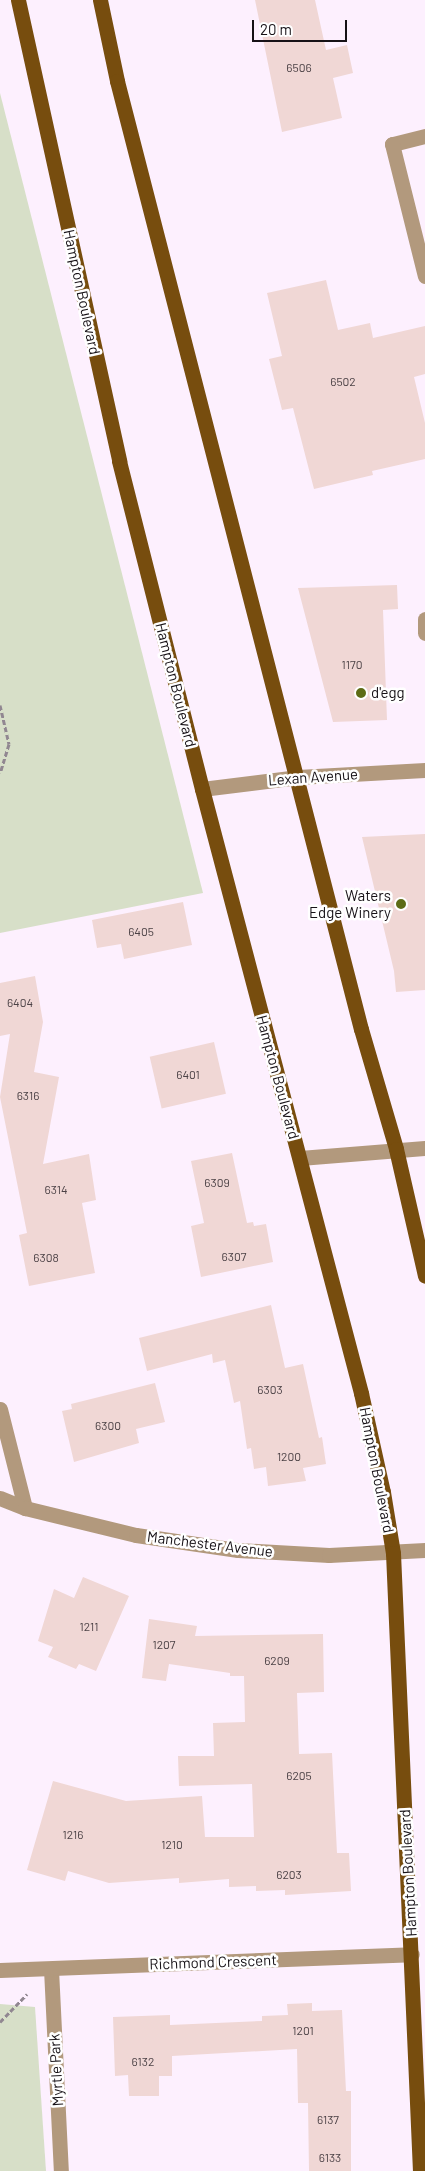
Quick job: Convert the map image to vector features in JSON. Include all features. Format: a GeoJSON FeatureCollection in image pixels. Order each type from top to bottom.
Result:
{"type":"FeatureCollection","features":[{"type":"Feature","properties":{"kind":"main road","name":"Hampton Boulevard"},"geometry":{"type":"LineString","coordinates":[[18,0],[119,462],[202,789],[361,1393],[383,1492],[393,1553],[418,1954],[420,2171]]}},
{"type":"Feature","properties":{"kind":"main road"},"geometry":{"type":"LineString","coordinates":[[100,0],[117,80],[298,777],[361,1030],[396,1149],[425,1276]]}},
{"type":"Feature","properties":{"kind":"street"},"geometry":{"type":"LineString","coordinates":[[425,136],[392,144],[425,276]]}},
{"type":"Feature","properties":{"kind":"street"},"geometry":{"type":"LineString","coordinates":[[425,619],[425,633]]}},
{"type":"Feature","properties":{"kind":"street","name":"Lexan Avenue"},"geometry":{"type":"LineString","coordinates":[[202,789],[298,777],[425,770]]}},
{"type":"Feature","properties":{"kind":"street"},"geometry":{"type":"LineString","coordinates":[[300,1158],[425,1148]]}},
{"type":"Feature","properties":{"kind":"street"},"geometry":{"type":"LineString","coordinates":[[0,1409],[25,1508]]}},
{"type":"Feature","properties":{"kind":"street","name":"Manchester Avenue"},"geometry":{"type":"LineString","coordinates":[[0,1498],[25,1508],[136,1535],[238,1550],[329,1554],[393,1553],[425,1550]]}},
{"type":"Feature","properties":{"kind":"street","name":"Richmond Crescent"},"geometry":{"type":"LineString","coordinates":[[0,1970],[418,1954]]}},
{"type":"Feature","properties":{"kind":"street","name":"Myrtle Park"},"geometry":{"type":"LineString","coordinates":[[51,1969],[61,2171]]}},
{"type":"Feature","properties":{"kind":"path"},"geometry":{"type":"LineString","coordinates":[[0,704],[9,744],[0,773]]}},
{"type":"Feature","properties":{"kind":"path"},"geometry":{"type":"LineString","coordinates":[[0,2022],[51,1969]]}},
{"type":"Feature","properties":{"kind":"green space"},"geometry":{"type":"Polygon","coordinates":[[[0,93],[203,893],[0,933],[0,93]]]}},
{"type":"Feature","properties":{"kind":"green space"},"geometry":{"type":"Polygon","coordinates":[[[0,2004],[35,2007],[46,2171],[0,2171],[0,2004]]]}},
{"type":"Feature","properties":{"kind":"building"},"geometry":{"type":"Polygon","coordinates":[[[255,0],[315,0],[326,50],[347,45],[353,73],[333,78],[342,118],[282,132],[255,0]]]}},
{"type":"Feature","properties":{"kind":"building"},"geometry":{"type":"Polygon","coordinates":[[[326,280],[338,330],[370,323],[373,338],[425,326],[425,374],[414,377],[425,423],[425,459],[372,471],[373,475],[314,489],[293,408],[282,410],[269,359],[282,356],[267,293],[326,280]]]}},
{"type":"Feature","properties":{"kind":"building"},"geometry":{"type":"Polygon","coordinates":[[[397,585],[398,609],[383,610],[387,720],[333,722],[298,588],[397,585]]]}},
{"type":"Feature","properties":{"kind":"building","name":"Waters Edge Winery"},"geometry":{"type":"Polygon","coordinates":[[[425,834],[425,990],[396,992],[394,971],[362,837],[425,834]]]}},
{"type":"Feature","properties":{"kind":"building"},"geometry":{"type":"Polygon","coordinates":[[[183,902],[192,945],[124,959],[121,944],[97,948],[92,920],[183,902]]]}},
{"type":"Feature","properties":{"kind":"building"},"geometry":{"type":"Polygon","coordinates":[[[35,976],[43,1022],[34,1072],[59,1077],[43,1164],[89,1154],[96,1200],[82,1203],[95,1273],[29,1286],[19,1235],[27,1233],[0,1097],[10,1034],[0,1036],[0,983],[35,976]]]}},
{"type":"Feature","properties":{"kind":"building"},"geometry":{"type":"Polygon","coordinates":[[[214,1042],[226,1094],[162,1108],[150,1057],[214,1042]]]}},
{"type":"Feature","properties":{"kind":"building"},"geometry":{"type":"Polygon","coordinates":[[[232,1153],[247,1223],[253,1222],[254,1226],[266,1224],[273,1262],[201,1277],[191,1226],[204,1223],[191,1161],[232,1153]]]}},
{"type":"Feature","properties":{"kind":"building"},"geometry":{"type":"Polygon","coordinates":[[[271,1305],[285,1368],[303,1364],[319,1438],[322,1437],[326,1464],[303,1468],[306,1481],[268,1486],[266,1467],[254,1469],[251,1448],[247,1449],[240,1401],[234,1403],[225,1360],[213,1363],[212,1354],[147,1371],[139,1338],[271,1305]]]}},
{"type":"Feature","properties":{"kind":"building"},"geometry":{"type":"Polygon","coordinates":[[[155,1383],[165,1422],[136,1429],[139,1443],[74,1462],[62,1411],[72,1409],[71,1404],[155,1383]]]}},
{"type":"Feature","properties":{"kind":"building"},"geometry":{"type":"Polygon","coordinates":[[[83,1577],[129,1596],[96,1671],[79,1664],[76,1669],[48,1657],[53,1647],[38,1641],[54,1589],[74,1598],[83,1577]]]}},
{"type":"Feature","properties":{"kind":"building"},"geometry":{"type":"Polygon","coordinates":[[[149,1619],[197,1626],[195,1636],[323,1634],[324,1692],[297,1693],[299,1754],[332,1753],[337,1853],[349,1853],[351,1891],[285,1895],[285,1890],[256,1891],[256,1886],[229,1887],[229,1879],[179,1883],[179,1878],[109,1883],[68,1871],[65,1881],[27,1870],[53,1781],[126,1801],[202,1796],[205,1837],[254,1837],[252,1784],[179,1786],[178,1756],[214,1756],[213,1723],[245,1722],[244,1676],[230,1676],[230,1673],[169,1664],[166,1681],[142,1678],[149,1619]]]}},
{"type":"Feature","properties":{"kind":"building"},"geometry":{"type":"Polygon","coordinates":[[[312,2003],[312,2011],[342,2010],[346,2091],[351,2091],[351,2171],[309,2171],[308,2103],[298,2103],[297,2049],[172,2056],[172,2076],[159,2076],[159,2096],[129,2096],[128,2075],[115,2076],[113,2017],[170,2015],[170,2025],[262,2021],[262,2016],[288,2015],[287,2004],[312,2003]]]}},
{"type":"Feature","properties":{"kind":"place","name":"d'egg"},"geometry":{"type":"Point","coordinates":[361,693]}},
{"type":"Feature","properties":{"kind":"place","name":"Waters Edge Winery"},"geometry":{"type":"Point","coordinates":[401,904]}}]}
